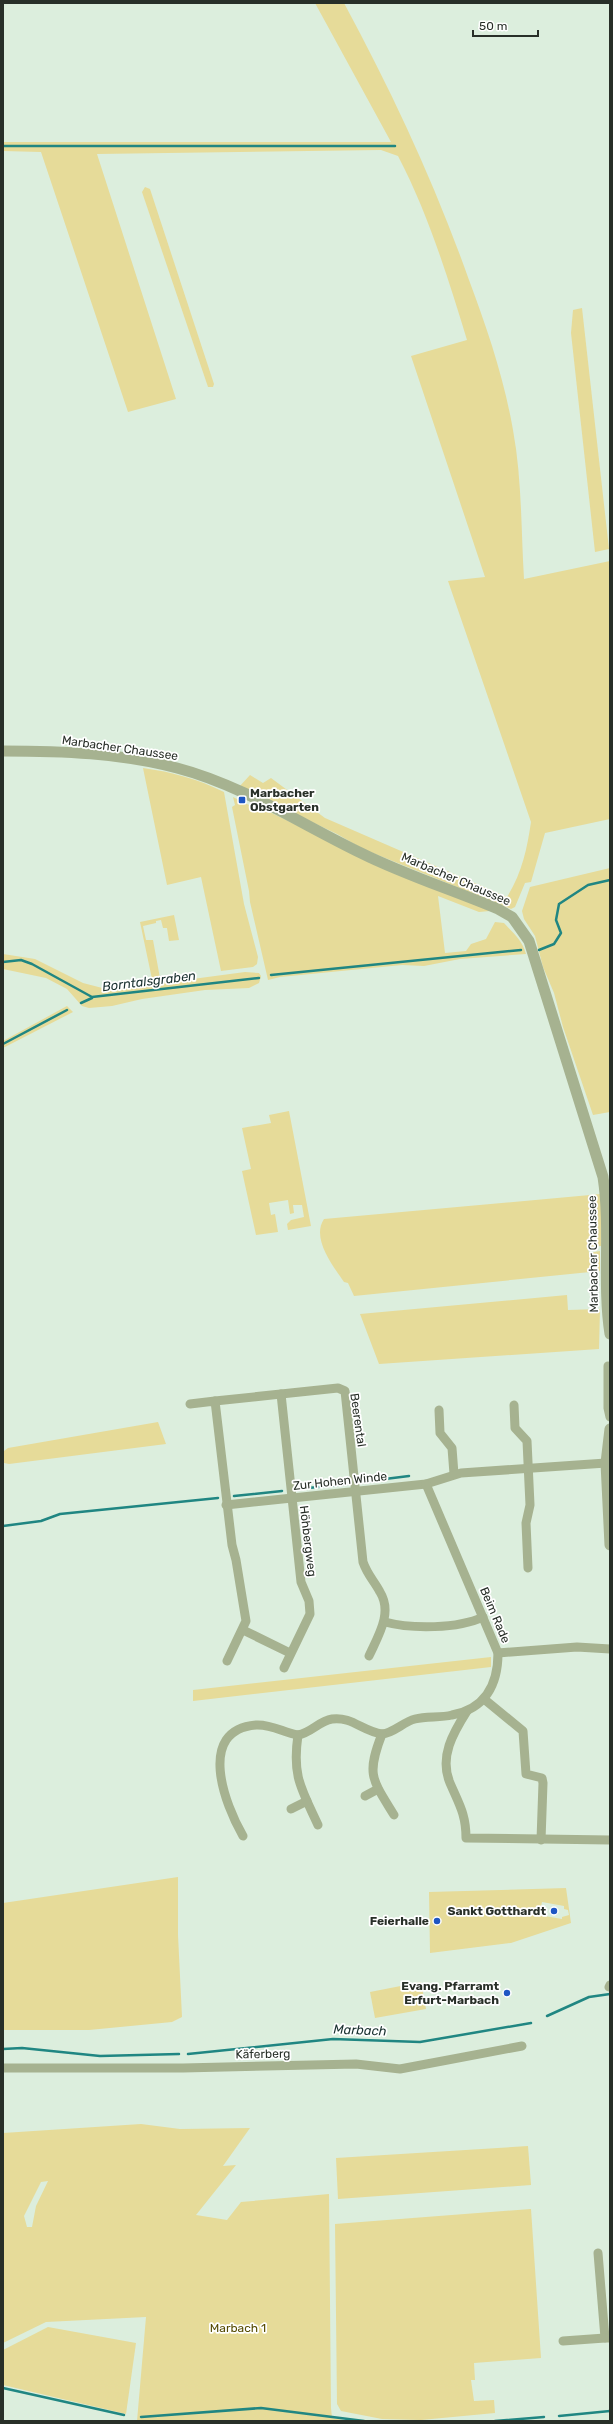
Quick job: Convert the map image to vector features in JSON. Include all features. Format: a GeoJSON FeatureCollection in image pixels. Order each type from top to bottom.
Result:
{"type":"FeatureCollection","features":[{"type":"Feature","properties":{"kind":"street","name":"Marbacher Chaussee"},"geometry":{"type":"LineString","coordinates":[[3,751],[40,751],[98,755],[178,768],[245,795],[361,853],[498,909],[512,917],[528,942],[603,1177],[607,1202],[608,1314],[610,1334]]}},
{"type":"Feature","properties":{"kind":"street"},"geometry":{"type":"LineString","coordinates":[[608,1366],[608,1408],[610,1418]]}},
{"type":"Feature","properties":{"kind":"street","name":"Beerental"},"geometry":{"type":"LineString","coordinates":[[190,1404],[338,1388],[345,1391],[355,1491]]}},
{"type":"Feature","properties":{"kind":"street"},"geometry":{"type":"LineString","coordinates":[[281,1394],[291,1498]]}},
{"type":"Feature","properties":{"kind":"street"},"geometry":{"type":"LineString","coordinates":[[215,1401],[226,1505],[240,1596],[245,1615],[243,1630],[227,1661]]}},
{"type":"Feature","properties":{"kind":"street"},"geometry":{"type":"LineString","coordinates":[[514,1405],[515,1428],[527,1441],[530,1505],[526,1523],[528,1568]]}},
{"type":"Feature","properties":{"kind":"street"},"geometry":{"type":"LineString","coordinates":[[439,1410],[440,1433],[452,1448],[454,1474]]}},
{"type":"Feature","properties":{"kind":"street"},"geometry":{"type":"LineString","coordinates":[[610,1429],[606,1463],[610,1545]]}},
{"type":"Feature","properties":{"kind":"street","name":"Zur Hohen Winde"},"geometry":{"type":"LineString","coordinates":[[226,1505],[426,1484],[454,1474],[606,1463]]}},
{"type":"Feature","properties":{"kind":"street","name":"Beim Rade"},"geometry":{"type":"LineString","coordinates":[[426,1484],[498,1653],[577,1647],[610,1649]]}},
{"type":"Feature","properties":{"kind":"street"},"geometry":{"type":"LineString","coordinates":[[355,1491],[364,1562],[370,1578],[381,1593],[384,1605],[385,1622],[369,1656]]}},
{"type":"Feature","properties":{"kind":"street","name":"Höhbergweg"},"geometry":{"type":"LineString","coordinates":[[284,1668],[290,1653],[307,1624],[310,1610],[301,1582],[291,1498]]}},
{"type":"Feature","properties":{"kind":"street"},"geometry":{"type":"LineString","coordinates":[[385,1622],[417,1628],[473,1621],[483,1617]]}},
{"type":"Feature","properties":{"kind":"street"},"geometry":{"type":"LineString","coordinates":[[243,1630],[290,1653]]}},
{"type":"Feature","properties":{"kind":"street"},"geometry":{"type":"LineString","coordinates":[[243,1836],[233,1820],[221,1781],[219,1768],[222,1748],[237,1732],[255,1725],[265,1725],[298,1734],[305,1733],[327,1720],[337,1719],[347,1720],[382,1734],[416,1719],[452,1715],[467,1711],[484,1699],[496,1680],[498,1653]]}},
{"type":"Feature","properties":{"kind":"street"},"geometry":{"type":"LineString","coordinates":[[484,1699],[523,1731],[526,1774],[542,1778],[543,1783],[543,1840]]}},
{"type":"Feature","properties":{"kind":"street"},"geometry":{"type":"LineString","coordinates":[[467,1711],[452,1736],[446,1758],[447,1775],[465,1816],[466,1838],[610,1840]]}},
{"type":"Feature","properties":{"kind":"street"},"geometry":{"type":"LineString","coordinates":[[298,1734],[295,1771],[318,1825]]}},
{"type":"Feature","properties":{"kind":"street"},"geometry":{"type":"LineString","coordinates":[[382,1734],[372,1762],[373,1780],[394,1815]]}},
{"type":"Feature","properties":{"kind":"street"},"geometry":{"type":"LineString","coordinates":[[365,1796],[378,1789]]}},
{"type":"Feature","properties":{"kind":"street"},"geometry":{"type":"LineString","coordinates":[[291,1809],[307,1801]]}},
{"type":"Feature","properties":{"kind":"street","name":"Käferberg"},"geometry":{"type":"LineString","coordinates":[[3,2068],[183,2068],[356,2064],[400,2069],[522,2046]]}},
{"type":"Feature","properties":{"kind":"street"},"geometry":{"type":"LineString","coordinates":[[563,2342],[607,2338],[607,2321],[598,2253]]}},
{"type":"Feature","properties":{"kind":"green space"},"geometry":{"type":"Polygon","coordinates":[[[315,3],[344,3],[396,104],[412,139],[442,209],[476,298],[500,372],[513,430],[520,485],[524,579],[610,561],[610,819],[545,833],[531,882],[525,883],[515,907],[511,909],[363,849],[337,834],[239,787],[250,775],[263,783],[271,778],[325,818],[507,897],[517,879],[526,851],[531,822],[448,581],[485,577],[411,356],[467,340],[445,270],[428,223],[398,156],[381,150],[97,154],[176,399],[128,412],[41,152],[3,151],[3,142],[391,142],[315,3]]]}},
{"type":"Feature","properties":{"kind":"green space"},"geometry":{"type":"Polygon","coordinates":[[[145,187],[150,189],[214,384],[213,387],[208,387],[142,192],[145,187]]]}},
{"type":"Feature","properties":{"kind":"green space"},"geometry":{"type":"Polygon","coordinates":[[[582,308],[609,549],[595,552],[571,333],[573,310],[582,308]]]}},
{"type":"Feature","properties":{"kind":"green space"},"geometry":{"type":"Polygon","coordinates":[[[143,768],[185,777],[204,783],[224,792],[244,904],[258,957],[257,964],[253,967],[221,971],[201,877],[167,885],[143,768]]]}},
{"type":"Feature","properties":{"kind":"green space"},"geometry":{"type":"Polygon","coordinates":[[[233,797],[249,805],[253,804],[313,833],[490,911],[479,912],[438,896],[445,953],[466,951],[471,944],[486,939],[495,922],[504,923],[520,941],[526,954],[460,959],[424,966],[402,965],[280,977],[268,980],[250,902],[232,807],[235,805],[233,797]]]}},
{"type":"Feature","properties":{"kind":"green space"},"geometry":{"type":"Polygon","coordinates":[[[610,868],[610,1112],[593,1115],[563,1027],[554,993],[543,967],[535,936],[524,919],[522,911],[530,887],[610,868]]]}},
{"type":"Feature","properties":{"kind":"green space"},"geometry":{"type":"Polygon","coordinates":[[[174,915],[179,940],[169,941],[167,928],[163,928],[161,920],[156,921],[156,923],[143,926],[146,940],[153,940],[160,978],[152,979],[140,922],[174,915]]]}},
{"type":"Feature","properties":{"kind":"green space"},"geometry":{"type":"Polygon","coordinates":[[[3,954],[35,959],[83,983],[110,990],[245,972],[259,973],[261,976],[259,983],[249,988],[205,990],[142,999],[112,1006],[89,1008],[82,1006],[67,989],[46,978],[3,969],[3,954]]]}},
{"type":"Feature","properties":{"kind":"green space"},"geometry":{"type":"Polygon","coordinates":[[[67,1006],[73,1012],[3,1048],[3,1041],[67,1006]]]}},
{"type":"Feature","properties":{"kind":"green space"},"geometry":{"type":"Polygon","coordinates":[[[289,1111],[311,1226],[288,1230],[287,1224],[291,1220],[304,1217],[302,1205],[293,1205],[294,1213],[290,1214],[288,1200],[269,1203],[271,1215],[275,1214],[278,1232],[256,1235],[242,1171],[251,1169],[242,1128],[271,1123],[269,1115],[289,1111]]]}},
{"type":"Feature","properties":{"kind":"green space"},"geometry":{"type":"Polygon","coordinates":[[[601,1194],[601,1246],[588,1247],[589,1253],[600,1251],[600,1271],[354,1296],[348,1283],[344,1282],[329,1260],[320,1235],[324,1219],[601,1194]]]}},
{"type":"Feature","properties":{"kind":"green space"},"geometry":{"type":"Polygon","coordinates":[[[567,1295],[568,1310],[600,1309],[599,1349],[379,1364],[360,1314],[567,1295]]]}},
{"type":"Feature","properties":{"kind":"green space"},"geometry":{"type":"Polygon","coordinates":[[[158,1422],[166,1444],[9,1464],[4,1463],[4,1451],[8,1448],[158,1422]]]}},
{"type":"Feature","properties":{"kind":"green space"},"geometry":{"type":"Polygon","coordinates":[[[491,1657],[491,1667],[193,1701],[193,1690],[491,1657]]]}},
{"type":"Feature","properties":{"kind":"green space"},"geometry":{"type":"Polygon","coordinates":[[[178,1877],[178,1935],[182,2017],[172,2022],[89,2030],[3,2030],[3,1903],[178,1877]]]}},
{"type":"Feature","properties":{"kind":"green space"},"geometry":{"type":"Polygon","coordinates":[[[566,1888],[571,1923],[511,1943],[430,1953],[429,1892],[566,1888]],[[542,1902],[539,1915],[562,1919],[562,1917],[569,1915],[568,1910],[564,1909],[564,1906],[542,1902]]]}},
{"type":"Feature","properties":{"kind":"green space"},"geometry":{"type":"Polygon","coordinates":[[[421,1982],[426,2009],[375,2018],[370,1992],[421,1982]]]}},
{"type":"Feature","properties":{"kind":"green space","name":"Marbach 1"},"geometry":{"type":"Polygon","coordinates":[[[141,2124],[180,2129],[250,2128],[223,2166],[236,2165],[196,2215],[227,2220],[241,2202],[329,2194],[331,2408],[332,2418],[350,2421],[137,2421],[146,2317],[46,2322],[3,2343],[3,2133],[141,2124]],[[48,2181],[41,2182],[24,2216],[27,2227],[32,2227],[36,2206],[48,2181]]]}},
{"type":"Feature","properties":{"kind":"green space"},"geometry":{"type":"Polygon","coordinates":[[[528,2146],[531,2185],[338,2199],[336,2158],[528,2146]]]}},
{"type":"Feature","properties":{"kind":"green space"},"geometry":{"type":"Polygon","coordinates":[[[531,2209],[541,2358],[474,2363],[475,2380],[471,2380],[474,2401],[494,2400],[495,2413],[421,2420],[382,2419],[341,2411],[337,2404],[335,2224],[531,2209]]]}},
{"type":"Feature","properties":{"kind":"green space"},"geometry":{"type":"Polygon","coordinates":[[[48,2327],[136,2343],[126,2414],[3,2385],[3,2350],[48,2327]]]}},
{"type":"Feature","properties":{"kind":"waterway"},"geometry":{"type":"LineString","coordinates":[[3,146],[395,146]]}},
{"type":"Feature","properties":{"kind":"waterway","name":"Borntalsgraben"},"geometry":{"type":"LineString","coordinates":[[539,950],[554,944],[561,933],[556,920],[559,904],[588,885],[610,880]]}},
{"type":"Feature","properties":{"kind":"waterway","name":"Borntalsgraben"},"geometry":{"type":"LineString","coordinates":[[271,975],[521,950]]}},
{"type":"Feature","properties":{"kind":"waterway","name":"Borntalsgraben"},"geometry":{"type":"LineString","coordinates":[[3,962],[21,960],[32,964],[92,997],[259,978]]}},
{"type":"Feature","properties":{"kind":"waterway"},"geometry":{"type":"LineString","coordinates":[[81,1003],[92,998]]}},
{"type":"Feature","properties":{"kind":"waterway"},"geometry":{"type":"LineString","coordinates":[[3,1044],[67,1010]]}},
{"type":"Feature","properties":{"kind":"waterway"},"geometry":{"type":"LineString","coordinates":[[361,1482],[409,1476]]}},
{"type":"Feature","properties":{"kind":"waterway"},"geometry":{"type":"LineString","coordinates":[[299,1489],[346,1484]]}},
{"type":"Feature","properties":{"kind":"waterway"},"geometry":{"type":"LineString","coordinates":[[234,1496],[282,1491]]}},
{"type":"Feature","properties":{"kind":"waterway"},"geometry":{"type":"LineString","coordinates":[[3,1526],[41,1521],[60,1514],[218,1498]]}},
{"type":"Feature","properties":{"kind":"waterway","name":"Marbach"},"geometry":{"type":"LineString","coordinates":[[547,2016],[589,1997],[610,1994]]}},
{"type":"Feature","properties":{"kind":"waterway","name":"Marbach"},"geometry":{"type":"LineString","coordinates":[[188,2054],[333,2039],[420,2042],[531,2023]]}},
{"type":"Feature","properties":{"kind":"waterway","name":"Marbach"},"geometry":{"type":"LineString","coordinates":[[3,2049],[22,2048],[100,2056],[179,2054]]}},
{"type":"Feature","properties":{"kind":"waterway"},"geometry":{"type":"LineString","coordinates":[[3,2388],[124,2415]]}},
{"type":"Feature","properties":{"kind":"waterway"},"geometry":{"type":"LineString","coordinates":[[141,2417],[261,2408],[364,2421]]}},
{"type":"Feature","properties":{"kind":"waterway"},"geometry":{"type":"LineString","coordinates":[[559,2416],[610,2411]]}},
{"type":"Feature","properties":{"kind":"waterway"},"geometry":{"type":"LineString","coordinates":[[495,2421],[544,2417]]}},
{"type":"Feature","properties":{"kind":"place","name":"Marbacher Obstgarten"},"geometry":{"type":"Point","coordinates":[242,800]}},
{"type":"Feature","properties":{"kind":"place","name":"Sankt Gotthardt"},"geometry":{"type":"Point","coordinates":[554,1911]}},
{"type":"Feature","properties":{"kind":"place","name":"Feierhalle"},"geometry":{"type":"Point","coordinates":[437,1921]}},
{"type":"Feature","properties":{"kind":"place","name":"Evang. Pfarramt Erfurt-Marbach"},"geometry":{"type":"Point","coordinates":[507,1993]}}]}
